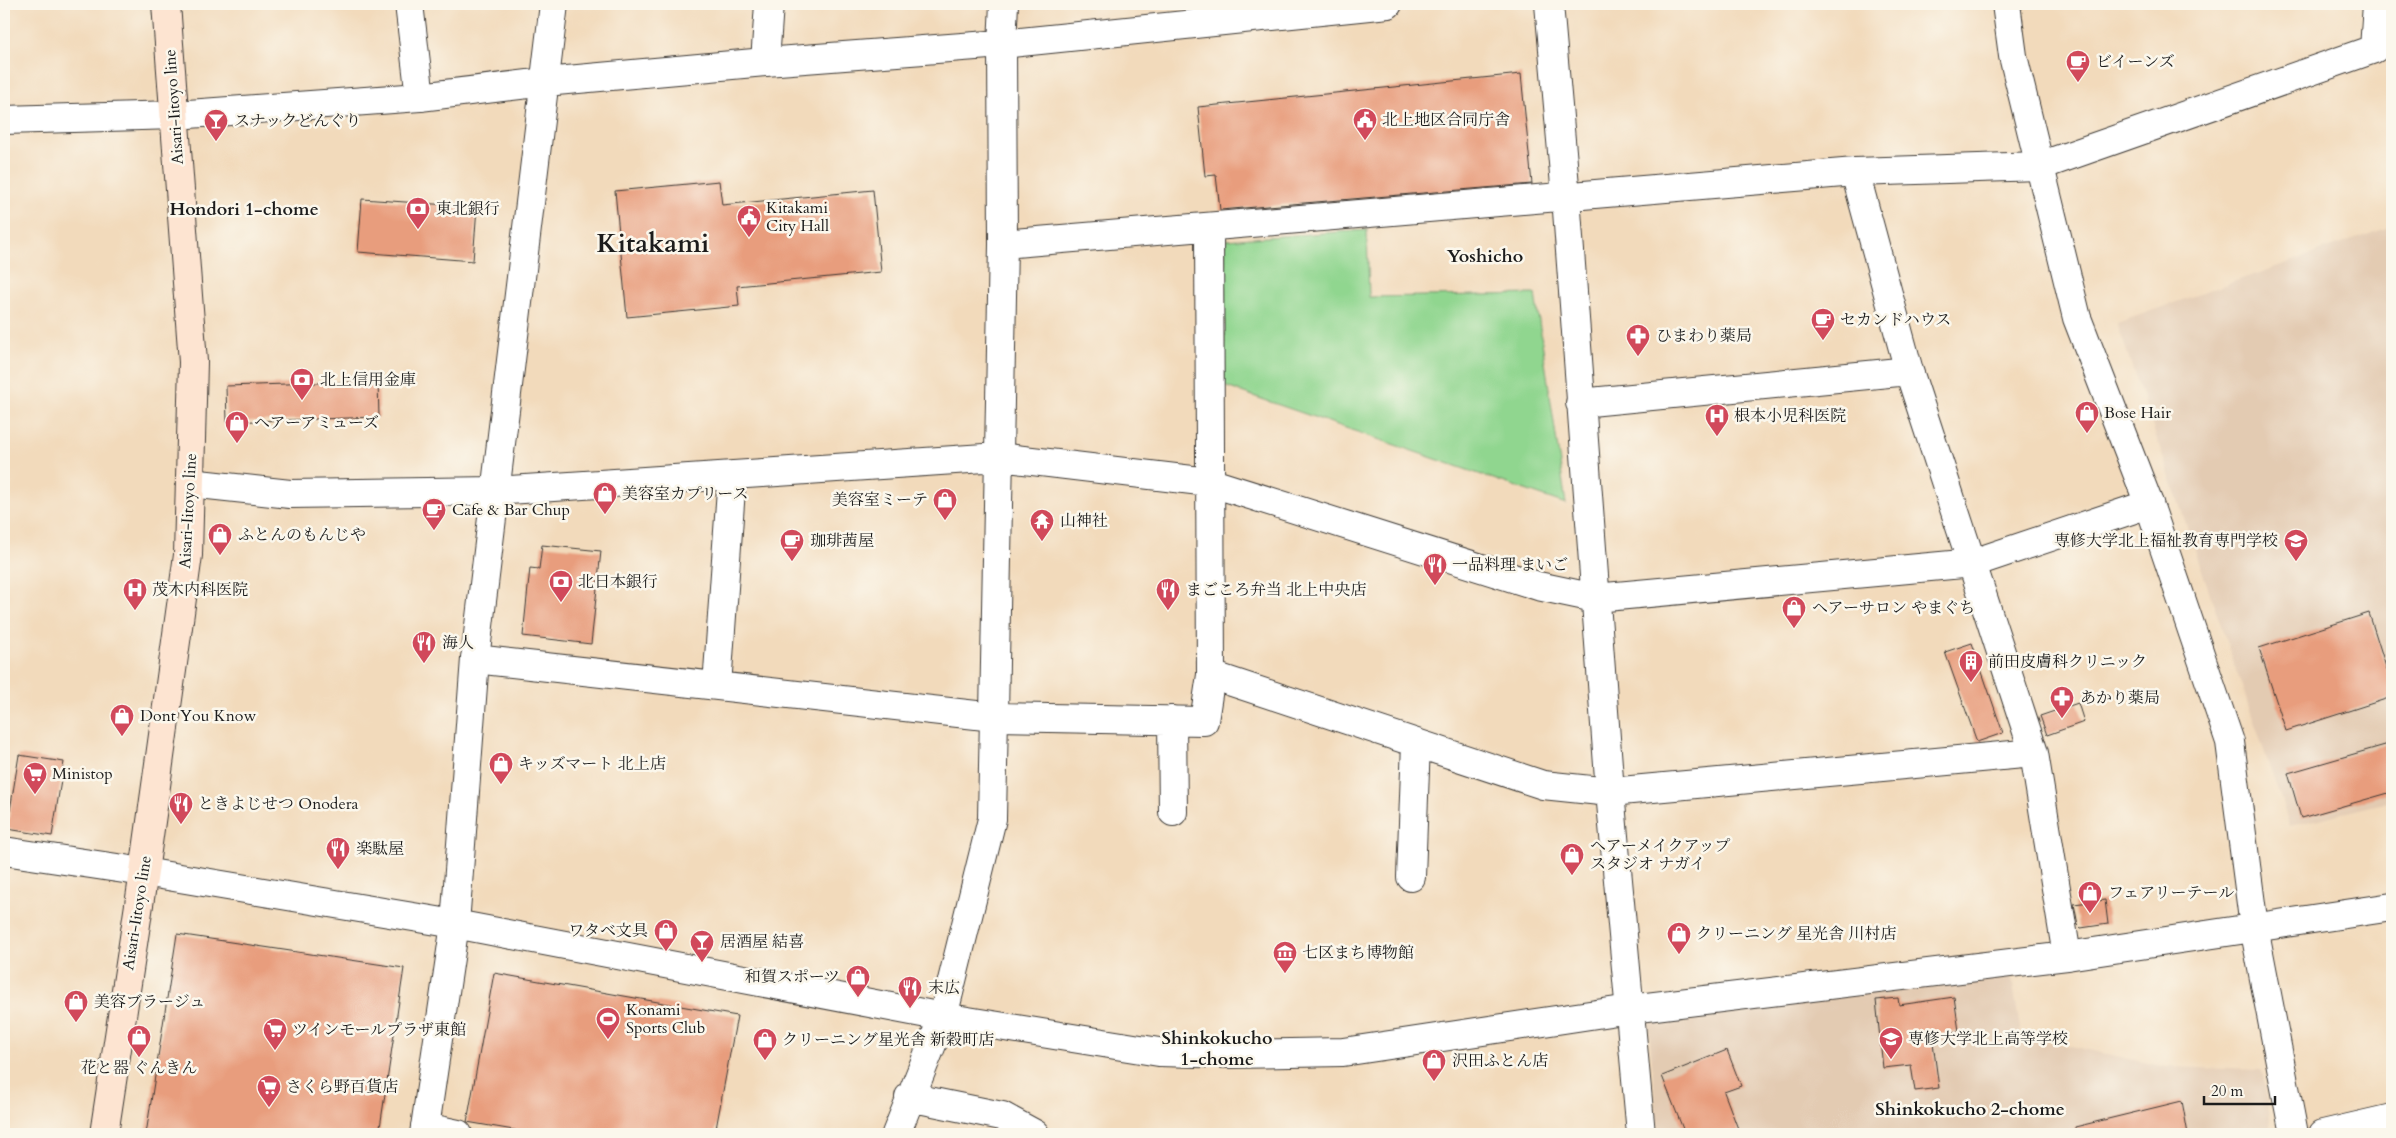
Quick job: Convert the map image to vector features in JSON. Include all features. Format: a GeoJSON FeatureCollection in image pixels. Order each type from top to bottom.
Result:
{"type":"FeatureCollection","features":[{"type":"Feature","properties":{"kind":"main road","name":"Aisari-Iitoyo line"},"geometry":{"type":"LineString","coordinates":[[104,1134],[144,872],[188,555],[193,362],[166,4]]}},
{"type":"Feature","properties":{"kind":"street"},"geometry":{"type":"LineString","coordinates":[[409,4],[420,97]]}},
{"type":"Feature","properties":{"kind":"street"},"geometry":{"type":"LineString","coordinates":[[458,1134],[424,1131],[455,924],[474,659],[554,4]]}},
{"type":"Feature","properties":{"kind":"street"},"geometry":{"type":"LineString","coordinates":[[765,62],[769,4]]}},
{"type":"Feature","properties":{"kind":"street"},"geometry":{"type":"LineString","coordinates":[[896,1134],[943,1017],[992,819],[1003,244],[1002,44],[1004,4]]}},
{"type":"Feature","properties":{"kind":"street"},"geometry":{"type":"LineString","coordinates":[[4,120],[175,116],[420,97],[545,82],[765,62],[1002,44],[1273,11],[1388,4]]}},
{"type":"Feature","properties":{"kind":"street"},"geometry":{"type":"LineString","coordinates":[[1549,4],[1566,196],[1610,792],[1641,1134]]}},
{"type":"Feature","properties":{"kind":"street"},"geometry":{"type":"LineString","coordinates":[[2006,4],[2014,56],[2077,318],[2149,504],[2230,742],[2254,927],[2294,1134]]}},
{"type":"Feature","properties":{"kind":"street"},"geometry":{"type":"LineString","coordinates":[[1003,244],[1854,172],[2040,166],[2374,49],[2377,4]]}},
{"type":"Feature","properties":{"kind":"street"},"geometry":{"type":"LineString","coordinates":[[1854,172],[1909,371],[2034,753],[2067,956]]}},
{"type":"Feature","properties":{"kind":"street"},"geometry":{"type":"LineString","coordinates":[[474,659],[994,717],[1204,721],[1212,675],[1209,482],[1209,227]]}},
{"type":"Feature","properties":{"kind":"street"},"geometry":{"type":"LineString","coordinates":[[1580,402],[1909,371]]}},
{"type":"Feature","properties":{"kind":"street"},"geometry":{"type":"LineString","coordinates":[[190,483],[290,494],[495,491],[999,457],[1209,482],[1538,586],[1595,598],[1973,563],[2149,504]]}},
{"type":"Feature","properties":{"kind":"street"},"geometry":{"type":"LineString","coordinates":[[717,686],[732,475]]}},
{"type":"Feature","properties":{"kind":"street"},"geometry":{"type":"LineString","coordinates":[[1212,675],[1543,786],[1610,792],[2034,753]]}},
{"type":"Feature","properties":{"kind":"street"},"geometry":{"type":"LineString","coordinates":[[1172,720],[1173,812]]}},
{"type":"Feature","properties":{"kind":"street"},"geometry":{"type":"LineString","coordinates":[[1411,877],[1416,744]]}},
{"type":"Feature","properties":{"kind":"street"},"geometry":{"type":"LineString","coordinates":[[4,851],[144,872],[455,924],[943,1017],[1159,1052],[1231,1054],[1343,1052],[1630,1009],[2067,956],[2392,907]]}},
{"type":"Feature","properties":{"kind":"street"},"geometry":{"type":"LineString","coordinates":[[910,1097],[1002,1116],[1036,1134]]}},
{"type":"Feature","properties":{"kind":"street"},"geometry":{"type":"LineString","coordinates":[[2323,1134],[2392,1118]]}},
{"type":"Feature","properties":{"kind":"shaded area","name":"専修大学北上福祉教育専門学校"},"geometry":{"type":"Polygon","coordinates":[[[2392,226],[2392,801],[2290,826],[2117,323],[2392,226]]]}},
{"type":"Feature","properties":{"kind":"shaded area","name":"専修大学北上高等学校"},"geometry":{"type":"Polygon","coordinates":[[[2012,978],[2021,1035],[2166,1067],[2261,1070],[2273,1134],[1658,1134],[1648,1017],[2012,978]]]}},
{"type":"Feature","properties":{"kind":"green space"},"geometry":{"type":"Polygon","coordinates":[[[1367,230],[1369,297],[1535,294],[1566,504],[1224,386],[1225,240],[1367,230]]]}},
{"type":"Feature","properties":{"kind":"building","name":"北上地区合同庁舎"},"geometry":{"type":"Polygon","coordinates":[[[1521,74],[1532,184],[1220,210],[1216,175],[1205,176],[1198,107],[1521,74]]]}},
{"type":"Feature","properties":{"kind":"building","name":"Kitakami City Hall"},"geometry":{"type":"Polygon","coordinates":[[[719,181],[722,205],[873,190],[881,272],[737,286],[739,306],[627,317],[615,191],[719,181]]]}},
{"type":"Feature","properties":{"kind":"building","name":"東北銀行"},"geometry":{"type":"Polygon","coordinates":[[[362,199],[477,207],[473,261],[358,252],[362,199]]]}},
{"type":"Feature","properties":{"kind":"building","name":"北上信用金庫"},"geometry":{"type":"Polygon","coordinates":[[[378,381],[379,417],[227,422],[226,386],[378,381]]]}},
{"type":"Feature","properties":{"kind":"building","name":"北日本銀行"},"geometry":{"type":"Polygon","coordinates":[[[542,545],[601,551],[591,644],[523,636],[530,568],[539,569],[542,545]]]}},
{"type":"Feature","properties":{"kind":"building"},"geometry":{"type":"Polygon","coordinates":[[[2369,613],[2392,686],[2392,697],[2286,731],[2259,648],[2369,613]]]}},
{"type":"Feature","properties":{"kind":"building","name":"前田皮膚科クリニック"},"geometry":{"type":"Polygon","coordinates":[[[1972,643],[2003,733],[1977,742],[1945,652],[1972,643]]]}},
{"type":"Feature","properties":{"kind":"building","name":"あかり薬局"},"geometry":{"type":"Polygon","coordinates":[[[2078,703],[2084,722],[2047,735],[2040,716],[2078,703]]]}},
{"type":"Feature","properties":{"kind":"building"},"geometry":{"type":"Polygon","coordinates":[[[2392,743],[2392,792],[2301,818],[2288,773],[2392,743]]]}},
{"type":"Feature","properties":{"kind":"building","name":"Ministop"},"geometry":{"type":"Polygon","coordinates":[[[19,755],[64,762],[52,836],[7,829],[19,755]]]}},
{"type":"Feature","properties":{"kind":"building","name":"フェアリーテール"},"geometry":{"type":"Polygon","coordinates":[[[2105,900],[2108,924],[2081,928],[2078,925],[2074,904],[2105,900]]]}},
{"type":"Feature","properties":{"kind":"building","name":"ツインモールプラザ東館"},"geometry":{"type":"Polygon","coordinates":[[[177,934],[404,968],[379,1134],[146,1134],[177,934]]]}},
{"type":"Feature","properties":{"kind":"building"},"geometry":{"type":"Polygon","coordinates":[[[494,973],[737,1016],[715,1134],[537,1134],[467,1122],[494,973]]]}},
{"type":"Feature","properties":{"kind":"building"},"geometry":{"type":"Polygon","coordinates":[[[1954,997],[1959,1031],[1932,1035],[1939,1088],[1915,1091],[1911,1065],[1883,1068],[1876,1000],[1898,998],[1899,1005],[1954,997]]]}},
{"type":"Feature","properties":{"kind":"building"},"geometry":{"type":"Polygon","coordinates":[[[1727,1050],[1741,1086],[1724,1092],[1740,1134],[1685,1134],[1662,1076],[1727,1050]]]}},
{"type":"Feature","properties":{"kind":"building"},"geometry":{"type":"Polygon","coordinates":[[[2182,1101],[2188,1134],[2076,1134],[2075,1127],[2182,1101]]]}},
{"type":"Feature","properties":{"kind":"place","name":"ビイーンズ"},"geometry":{"type":"Point","coordinates":[2078,83]}},
{"type":"Feature","properties":{"kind":"place","name":"北上地区合同庁舎"},"geometry":{"type":"Point","coordinates":[1365,141]}},
{"type":"Feature","properties":{"kind":"place","name":"スナックどんぐり"},"geometry":{"type":"Point","coordinates":[216,142]}},
{"type":"Feature","properties":{"kind":"place","name":"東北銀行"},"geometry":{"type":"Point","coordinates":[418,230]}},
{"type":"Feature","properties":{"kind":"place","name":"Kitakami City Hall"},"geometry":{"type":"Point","coordinates":[749,238]}},
{"type":"Feature","properties":{"kind":"place","name":"セカンドハウス"},"geometry":{"type":"Point","coordinates":[1823,341]}},
{"type":"Feature","properties":{"kind":"place","name":"ひまわり薬局"},"geometry":{"type":"Point","coordinates":[1638,357]}},
{"type":"Feature","properties":{"kind":"place","name":"北上信用金庫"},"geometry":{"type":"Point","coordinates":[302,401]}},
{"type":"Feature","properties":{"kind":"place","name":"Bose Hair"},"geometry":{"type":"Point","coordinates":[2087,434]}},
{"type":"Feature","properties":{"kind":"place","name":"根本小児科医院"},"geometry":{"type":"Point","coordinates":[1717,437]}},
{"type":"Feature","properties":{"kind":"place","name":"ヘアーアミューズ"},"geometry":{"type":"Point","coordinates":[237,444]}},
{"type":"Feature","properties":{"kind":"place","name":"美容室カプリース"},"geometry":{"type":"Point","coordinates":[605,515]}},
{"type":"Feature","properties":{"kind":"place","name":"美容室ミーテ"},"geometry":{"type":"Point","coordinates":[945,521]}},
{"type":"Feature","properties":{"kind":"place","name":"Cafe & Bar Chup"},"geometry":{"type":"Point","coordinates":[434,531]}},
{"type":"Feature","properties":{"kind":"place","name":"山神社"},"geometry":{"type":"Point","coordinates":[1042,542]}},
{"type":"Feature","properties":{"kind":"place","name":"ふとんのもんじや"},"geometry":{"type":"Point","coordinates":[220,556]}},
{"type":"Feature","properties":{"kind":"place","name":"珈琲茜屋"},"geometry":{"type":"Point","coordinates":[792,562]}},
{"type":"Feature","properties":{"kind":"place","name":"専修大学北上福祉教育専門学校"},"geometry":{"type":"Point","coordinates":[2296,562]}},
{"type":"Feature","properties":{"kind":"place","name":"一品料理 まいご"},"geometry":{"type":"Point","coordinates":[1435,586]}},
{"type":"Feature","properties":{"kind":"place","name":"北日本銀行"},"geometry":{"type":"Point","coordinates":[561,603]}},
{"type":"Feature","properties":{"kind":"place","name":"茂木内科医院"},"geometry":{"type":"Point","coordinates":[135,611]}},
{"type":"Feature","properties":{"kind":"place","name":"まごころ弁当 北上中央店"},"geometry":{"type":"Point","coordinates":[1168,611]}},
{"type":"Feature","properties":{"kind":"place","name":"ヘアーサロン やまぐち"},"geometry":{"type":"Point","coordinates":[1794,629]}},
{"type":"Feature","properties":{"kind":"place","name":"海人"},"geometry":{"type":"Point","coordinates":[424,664]}},
{"type":"Feature","properties":{"kind":"place","name":"前田皮膚科クリニック"},"geometry":{"type":"Point","coordinates":[1971,683]}},
{"type":"Feature","properties":{"kind":"place","name":"あかり薬局"},"geometry":{"type":"Point","coordinates":[2062,719]}},
{"type":"Feature","properties":{"kind":"place","name":"Dont You Know"},"geometry":{"type":"Point","coordinates":[122,737]}},
{"type":"Feature","properties":{"kind":"place","name":"キッズマート 北上店"},"geometry":{"type":"Point","coordinates":[501,785]}},
{"type":"Feature","properties":{"kind":"place","name":"Ministop"},"geometry":{"type":"Point","coordinates":[35,795]}},
{"type":"Feature","properties":{"kind":"place","name":"ときよじせつ Onodera"},"geometry":{"type":"Point","coordinates":[181,825]}},
{"type":"Feature","properties":{"kind":"place","name":"楽駄屋"},"geometry":{"type":"Point","coordinates":[338,870]}},
{"type":"Feature","properties":{"kind":"place","name":"ヘアーメイクアップ スタジオ ナガイ"},"geometry":{"type":"Point","coordinates":[1572,876]}},
{"type":"Feature","properties":{"kind":"place","name":"フェアリーテール"},"geometry":{"type":"Point","coordinates":[2090,914]}},
{"type":"Feature","properties":{"kind":"place","name":"ワタベ文具"},"geometry":{"type":"Point","coordinates":[666,952]}},
{"type":"Feature","properties":{"kind":"place","name":"クリーニング 星光舎 川村店"},"geometry":{"type":"Point","coordinates":[1679,955]}},
{"type":"Feature","properties":{"kind":"place","name":"居酒屋 結喜"},"geometry":{"type":"Point","coordinates":[702,963]}},
{"type":"Feature","properties":{"kind":"place","name":"七区まち博物館"},"geometry":{"type":"Point","coordinates":[1285,974]}},
{"type":"Feature","properties":{"kind":"place","name":"和賀スポーツ"},"geometry":{"type":"Point","coordinates":[858,998]}},
{"type":"Feature","properties":{"kind":"place","name":"末広"},"geometry":{"type":"Point","coordinates":[910,1009]}},
{"type":"Feature","properties":{"kind":"place","name":"美容ブラージュ"},"geometry":{"type":"Point","coordinates":[76,1023]}},
{"type":"Feature","properties":{"kind":"place","name":"Konami Sports Club"},"geometry":{"type":"Point","coordinates":[608,1040]}},
{"type":"Feature","properties":{"kind":"place","name":"ツインモールプラザ東館"},"geometry":{"type":"Point","coordinates":[275,1051]}},
{"type":"Feature","properties":{"kind":"place","name":"花と器 ぐんきん"},"geometry":{"type":"Point","coordinates":[139,1058]}},
{"type":"Feature","properties":{"kind":"place","name":"専修大学北上高等学校"},"geometry":{"type":"Point","coordinates":[1891,1060]}},
{"type":"Feature","properties":{"kind":"place","name":"クリーニング星光舎 新穀町店"},"geometry":{"type":"Point","coordinates":[765,1061]}},
{"type":"Feature","properties":{"kind":"place","name":"沢田ふとん店"},"geometry":{"type":"Point","coordinates":[1434,1082]}},
{"type":"Feature","properties":{"kind":"place","name":"さくら野百貨店"},"geometry":{"type":"Point","coordinates":[269,1108]}},
{"type":"Feature","properties":{"kind":"district","name":"Hondori 1-chome"},"geometry":{"type":"Point","coordinates":[244,209]}},
{"type":"Feature","properties":{"kind":"district","name":"Kitakami"},"geometry":{"type":"Point","coordinates":[653,243]}},
{"type":"Feature","properties":{"kind":"district","name":"Yoshicho"},"geometry":{"type":"Point","coordinates":[1485,256]}},
{"type":"Feature","properties":{"kind":"district","name":"Shinkokucho 1-chome"},"geometry":{"type":"Point","coordinates":[1217,1048]}},
{"type":"Feature","properties":{"kind":"district","name":"Shinkokucho 2-chome"},"geometry":{"type":"Point","coordinates":[1970,1109]}}]}
